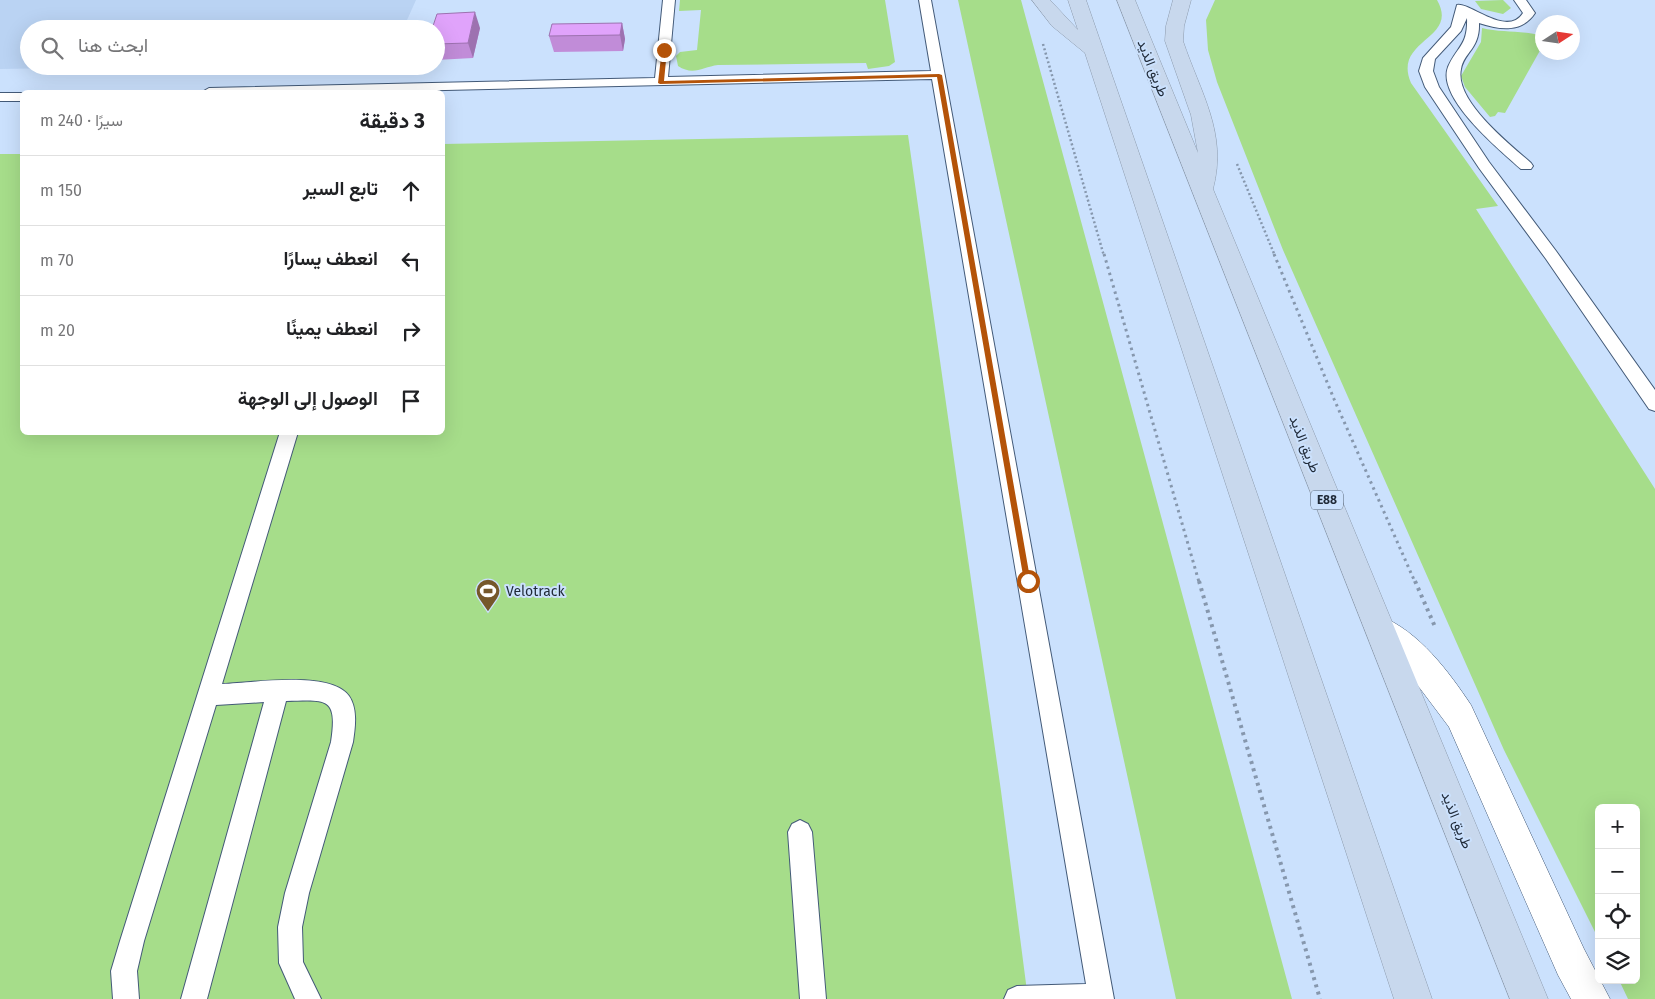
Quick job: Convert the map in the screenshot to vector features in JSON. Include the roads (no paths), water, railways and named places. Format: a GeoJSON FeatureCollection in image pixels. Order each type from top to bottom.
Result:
{"type":"FeatureCollection","features":[{"type":"Feature","properties":{"kind":"highway"},"geometry":{"type":"LineString","coordinates":[[1041,0],[1056,21],[1066,31],[1094,50]]}},
{"type":"Feature","properties":{"kind":"highway"},"geometry":{"type":"LineString","coordinates":[[1077,0],[1413,999]]}},
{"type":"Feature","properties":{"kind":"highway","name":"طريق الذيد"},"geometry":{"type":"LineString","coordinates":[[1126,0],[1529,999]]}},
{"type":"Feature","properties":{"kind":"highway"},"geometry":{"type":"LineString","coordinates":[[1182,0],[1176,20],[1174,41],[1209,139],[1210,165],[1202,189]]}},
{"type":"Feature","properties":{"kind":"street"},"geometry":{"type":"LineString","coordinates":[[1380,630],[1403,647],[1425,668],[1444,690],[1460,716],[1571,962],[1590,999]]}},
{"type":"Feature","properties":{"kind":"lane"},"geometry":{"type":"LineString","coordinates":[[660,83],[669,0]]}},
{"type":"Feature","properties":{"kind":"lane"},"geometry":{"type":"LineString","coordinates":[[925,0],[1100,998],[1017,999]]}},
{"type":"Feature","properties":{"kind":"lane"},"geometry":{"type":"LineString","coordinates":[[1457,3],[1473,17],[1500,24],[1524,21],[1529,13],[1528,8],[1520,0]]}},
{"type":"Feature","properties":{"kind":"lane"},"geometry":{"type":"LineString","coordinates":[[1457,3],[1457,28],[1429,58],[1426,71],[1432,88],[1655,404]]}},
{"type":"Feature","properties":{"kind":"lane"},"geometry":{"type":"LineString","coordinates":[[1473,17],[1474,27],[1470,45],[1454,69],[1456,87],[1484,127],[1526,166]]}},
{"type":"Feature","properties":{"kind":"lane"},"geometry":{"type":"LineString","coordinates":[[309,90],[939,75]]}},
{"type":"Feature","properties":{"kind":"lane"},"geometry":{"type":"LineString","coordinates":[[0,97],[20,96]]}},
{"type":"Feature","properties":{"kind":"lane"},"geometry":{"type":"LineString","coordinates":[[126,999],[124,971],[132,941],[288,435]]}},
{"type":"Feature","properties":{"kind":"lane"},"geometry":{"type":"LineString","coordinates":[[207,694],[313,690],[331,693],[342,704],[345,721],[342,742],[297,893],[290,928],[291,962],[303,993],[308,999]]}},
{"type":"Feature","properties":{"kind":"lane"},"geometry":{"type":"LineString","coordinates":[[194,999],[278,691]]}},
{"type":"Feature","properties":{"kind":"lane"},"geometry":{"type":"LineString","coordinates":[[800,832],[813,999]]}},
{"type":"Feature","properties":{"kind":"place","name":"Velotrack"},"geometry":{"type":"Point","coordinates":[488,612]}}]}
